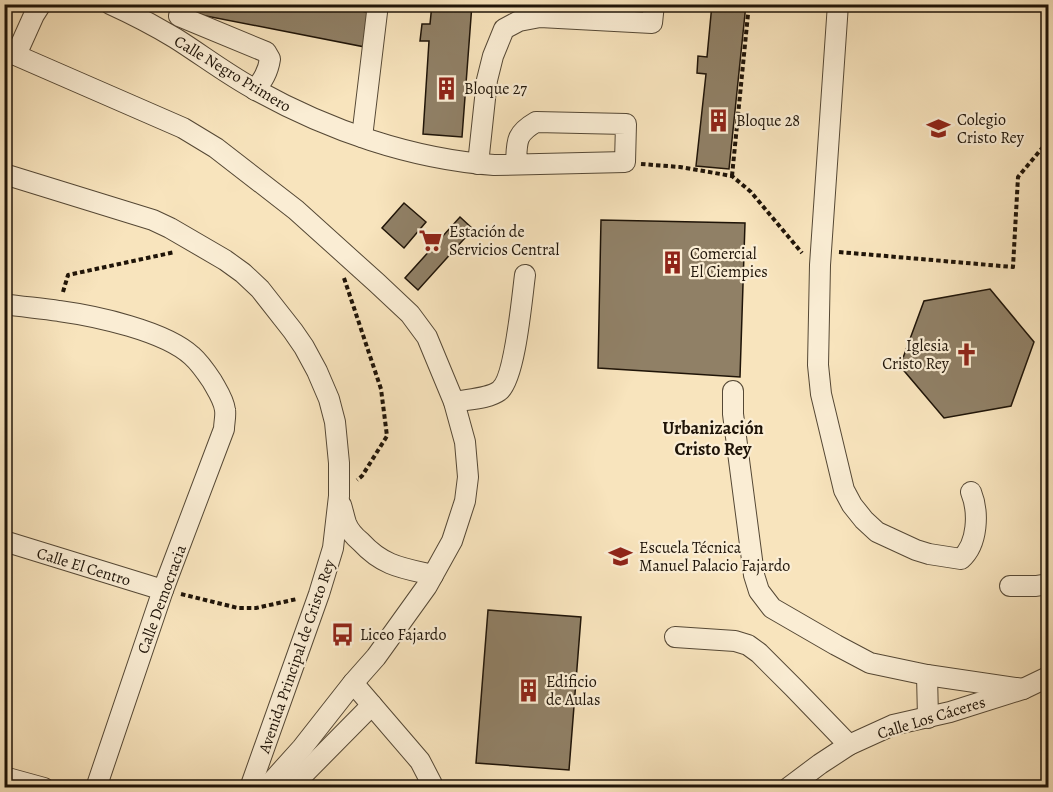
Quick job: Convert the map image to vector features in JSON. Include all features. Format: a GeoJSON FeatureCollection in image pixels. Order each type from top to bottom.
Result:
{"type":"FeatureCollection","features":[{"type":"Feature","properties":{"kind":"street"},"geometry":{"type":"LineString","coordinates":[[41,4],[10,53],[183,128],[216,148],[296,210],[410,314],[427,337],[454,402],[465,442],[468,477],[465,501],[452,541],[433,575],[376,657],[302,748],[266,788]]}},
{"type":"Feature","properties":{"kind":"street","name":"Calle Negro Primero"},"geometry":{"type":"LineString","coordinates":[[110,4],[174,38],[255,90],[321,123],[363,137],[418,153],[478,164],[626,162]]}},
{"type":"Feature","properties":{"kind":"street"},"geometry":{"type":"LineString","coordinates":[[363,137],[378,4]]}},
{"type":"Feature","properties":{"kind":"street"},"geometry":{"type":"LineString","coordinates":[[478,164],[487,80],[493,56],[504,29],[519,21],[540,17],[652,23],[654,4]]}},
{"type":"Feature","properties":{"kind":"street"},"geometry":{"type":"LineString","coordinates":[[838,4],[812,254],[821,394],[844,490],[852,505],[877,532],[916,550],[962,559],[968,553],[975,529],[975,502],[972,492]]}},
{"type":"Feature","properties":{"kind":"street"},"geometry":{"type":"LineString","coordinates":[[178,16],[266,52],[270,59],[268,68],[264,79],[255,90]]}},
{"type":"Feature","properties":{"kind":"street"},"geometry":{"type":"LineString","coordinates":[[516,164],[518,141],[524,129],[536,122],[626,124],[626,162]]}},
{"type":"Feature","properties":{"kind":"street","name":"Avenida Principal de Cristo Rey"},"geometry":{"type":"LineString","coordinates":[[4,174],[153,220],[225,260],[260,289],[293,331],[317,371],[329,399],[339,453],[339,496],[333,548],[319,594],[250,788]]}},
{"type":"Feature","properties":{"kind":"street"},"geometry":{"type":"LineString","coordinates":[[454,402],[488,396],[501,391],[509,377],[525,275]]}},
{"type":"Feature","properties":{"kind":"street"},"geometry":{"type":"LineString","coordinates":[[5,306],[57,310]]}},
{"type":"Feature","properties":{"kind":"street","name":"Calle Democracia"},"geometry":{"type":"LineString","coordinates":[[57,310],[125,325],[179,347],[192,356],[205,370],[225,410],[224,429],[163,590],[96,788]]}},
{"type":"Feature","properties":{"kind":"street"},"geometry":{"type":"LineString","coordinates":[[733,391],[733,414],[754,575],[759,591],[772,608],[870,663],[927,675],[1023,689]]}},
{"type":"Feature","properties":{"kind":"street"},"geometry":{"type":"LineString","coordinates":[[339,496],[347,525],[377,557],[400,568],[433,575]]}},
{"type":"Feature","properties":{"kind":"street","name":"Calle El Centro"},"geometry":{"type":"LineString","coordinates":[[4,542],[163,590]]}},
{"type":"Feature","properties":{"kind":"street"},"geometry":{"type":"LineString","coordinates":[[1010,585],[1048,584]]}},
{"type":"Feature","properties":{"kind":"street"},"geometry":{"type":"LineString","coordinates":[[675,637],[735,641],[748,645],[759,653],[849,745]]}},
{"type":"Feature","properties":{"kind":"street"},"geometry":{"type":"LineString","coordinates":[[927,675],[928,718]]}},
{"type":"Feature","properties":{"kind":"street","name":"Calle Los Cáceres"},"geometry":{"type":"LineString","coordinates":[[788,788],[849,745],[893,725],[928,718],[1023,689],[1048,678]]}},
{"type":"Feature","properties":{"kind":"street"},"geometry":{"type":"LineString","coordinates":[[353,683],[420,761],[430,786]]}},
{"type":"Feature","properties":{"kind":"street"},"geometry":{"type":"LineString","coordinates":[[290,788],[372,705]]}},
{"type":"Feature","properties":{"kind":"street"},"geometry":{"type":"LineString","coordinates":[[4,777],[44,788]]}},
{"type":"Feature","properties":{"kind":"path"},"geometry":{"type":"LineString","coordinates":[[732,176],[749,4]]}},
{"type":"Feature","properties":{"kind":"path"},"geometry":{"type":"LineString","coordinates":[[626,162],[680,167],[732,176],[751,192],[801,251],[812,254],[1013,267],[1018,177],[1048,141]]}},
{"type":"Feature","properties":{"kind":"path"},"geometry":{"type":"LineString","coordinates":[[57,310],[68,275],[175,252],[182,235]]}},
{"type":"Feature","properties":{"kind":"path"},"geometry":{"type":"LineString","coordinates":[[343,276],[381,389],[387,436],[362,476]]}},
{"type":"Feature","properties":{"kind":"path"},"geometry":{"type":"LineString","coordinates":[[163,590],[238,608],[256,609],[319,594]]}},
{"type":"Feature","properties":{"kind":"building"},"geometry":{"type":"Polygon","coordinates":[[[165,4],[328,4],[371,13],[365,47],[165,8],[165,4]]]}},
{"type":"Feature","properties":{"kind":"building","name":"Bloque 27"},"geometry":{"type":"Polygon","coordinates":[[[432,4],[472,4],[462,137],[423,134],[429,41],[420,41],[422,24],[430,24],[432,4]]]}},
{"type":"Feature","properties":{"kind":"building","name":"Bloque 28"},"geometry":{"type":"Polygon","coordinates":[[[712,4],[746,4],[729,169],[696,166],[706,74],[697,73],[698,56],[707,57],[712,4]]]}},
{"type":"Feature","properties":{"kind":"building","name":"Estación de Servicios Central"},"geometry":{"type":"Polygon","coordinates":[[[404,203],[426,222],[404,248],[382,228],[404,203]]]}},
{"type":"Feature","properties":{"kind":"building"},"geometry":{"type":"Polygon","coordinates":[[[460,217],[473,229],[418,290],[405,278],[460,217]]]}},
{"type":"Feature","properties":{"kind":"building","name":"Comercial El Ciempies"},"geometry":{"type":"Polygon","coordinates":[[[601,220],[745,223],[740,377],[598,368],[601,220]]]}},
{"type":"Feature","properties":{"kind":"building","name":"Iglesia Cristo Rey"},"geometry":{"type":"Polygon","coordinates":[[[990,289],[1034,342],[1011,406],[944,418],[900,366],[924,301],[990,289]]]}},
{"type":"Feature","properties":{"kind":"building","name":"Edificio de Aulas"},"geometry":{"type":"Polygon","coordinates":[[[488,610],[581,617],[569,770],[476,763],[488,610]]]}},
{"type":"Feature","properties":{"kind":"place","name":"Bloque 27"},"geometry":{"type":"Point","coordinates":[446,88]}},
{"type":"Feature","properties":{"kind":"place","name":"Bloque 28"},"geometry":{"type":"Point","coordinates":[718,120]}},
{"type":"Feature","properties":{"kind":"place","name":"Colegio Cristo Rey"},"geometry":{"type":"Point","coordinates":[939,128]}},
{"type":"Feature","properties":{"kind":"place","name":"Estación de Servicios Central"},"geometry":{"type":"Point","coordinates":[431,240]}},
{"type":"Feature","properties":{"kind":"place","name":"Comercial El Ciempies"},"geometry":{"type":"Point","coordinates":[672,262]}},
{"type":"Feature","properties":{"kind":"place","name":"Iglesia Cristo Rey"},"geometry":{"type":"Point","coordinates":[967,354]}},
{"type":"Feature","properties":{"kind":"place","name":"Escuela Técnica Manuel Palacio Fajardo"},"geometry":{"type":"Point","coordinates":[621,556]}},
{"type":"Feature","properties":{"kind":"place","name":"Liceo Fajardo"},"geometry":{"type":"Point","coordinates":[342,634]}},
{"type":"Feature","properties":{"kind":"place","name":"Edificio de Aulas"},"geometry":{"type":"Point","coordinates":[528,690]}},
{"type":"Feature","properties":{"kind":"district","name":"Urbanización Cristo Rey"},"geometry":{"type":"Point","coordinates":[713,438]}}]}
